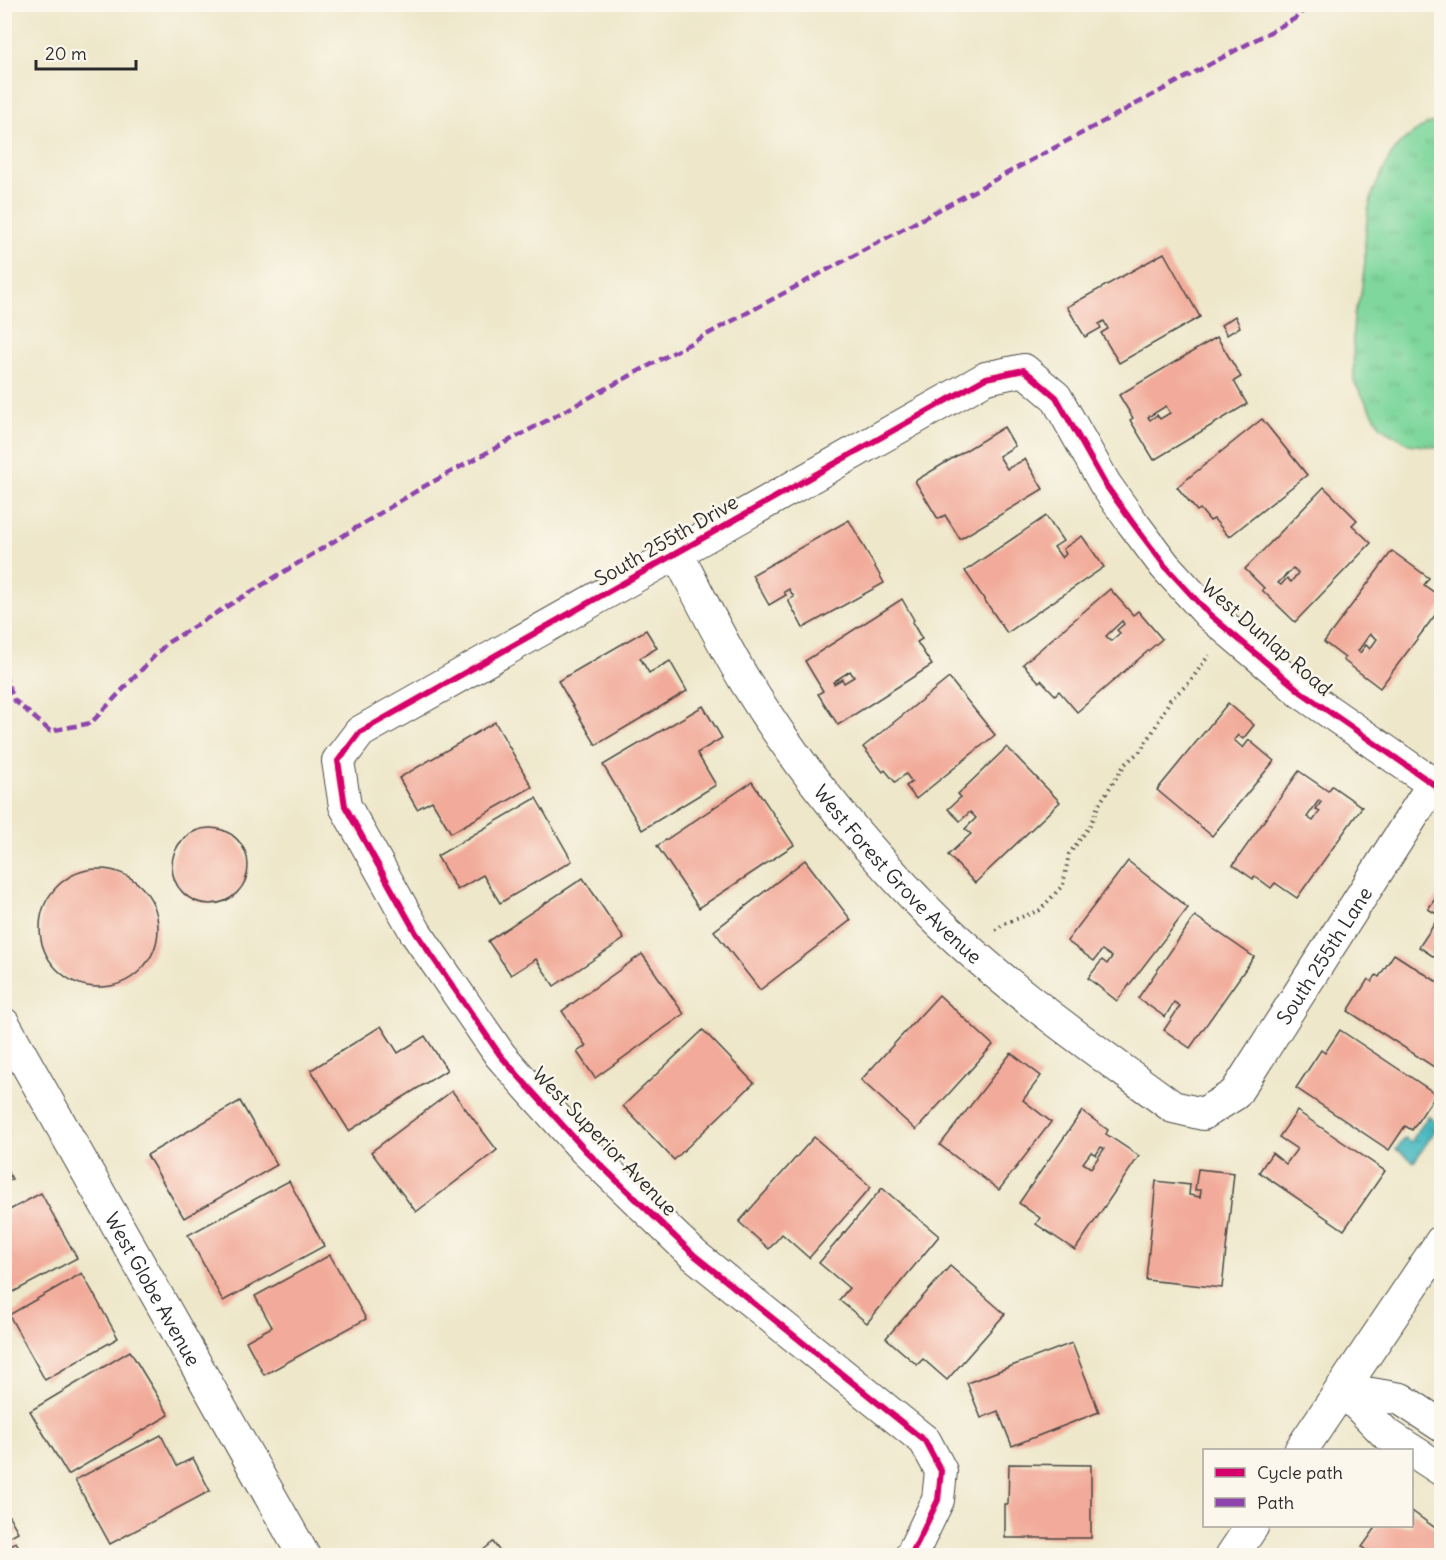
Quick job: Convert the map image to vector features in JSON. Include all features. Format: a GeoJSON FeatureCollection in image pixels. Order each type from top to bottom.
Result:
{"type":"FeatureCollection","features":[{"type":"Feature","properties":{"kind":"street","name":"South 255th Drive"},"geometry":{"type":"LineString","coordinates":[[338,761],[360,732],[986,378],[1024,370]]}},
{"type":"Feature","properties":{"kind":"street","name":"West Dunlap Road"},"geometry":{"type":"LineString","coordinates":[[1024,370],[1056,398],[1105,484],[1125,513],[1165,566],[1209,614],[1301,692],[1439,788]]}},
{"type":"Feature","properties":{"kind":"street","name":"West Forest Grove Avenue"},"geometry":{"type":"LineString","coordinates":[[677,553],[746,681],[798,760],[857,834],[917,900],[1004,979],[1057,1021],[1173,1107],[1203,1114]]}},
{"type":"Feature","properties":{"kind":"street","name":"West Superior Avenue"},"geometry":{"type":"LineString","coordinates":[[338,761],[345,806],[416,933],[500,1055],[585,1150],[694,1255],[925,1442],[941,1471],[938,1500],[911,1556]]}},
{"type":"Feature","properties":{"kind":"street","name":"South 255th Lane"},"geometry":{"type":"LineString","coordinates":[[1203,1114],[1235,1094],[1439,788]]}},
{"type":"Feature","properties":{"kind":"street","name":"West Globe Avenue"},"geometry":{"type":"LineString","coordinates":[[4,1024],[304,1556]]}},
{"type":"Feature","properties":{"kind":"street"},"geometry":{"type":"LineString","coordinates":[[1302,1449],[1442,1240]]}},
{"type":"Feature","properties":{"kind":"street"},"geometry":{"type":"LineString","coordinates":[[1342,1389],[1401,1399],[1442,1426]]}},
{"type":"Feature","properties":{"kind":"street"},"geometry":{"type":"LineString","coordinates":[[1342,1389],[1385,1432],[1410,1449]]}},
{"type":"Feature","properties":{"kind":"street"},"geometry":{"type":"LineString","coordinates":[[1413,1451],[1442,1470]]}},
{"type":"Feature","properties":{"kind":"street"},"geometry":{"type":"LineString","coordinates":[[1232,1556],[1251,1527]]}},
{"type":"Feature","properties":{"kind":"path"},"geometry":{"type":"LineString","coordinates":[[989,935],[1006,923],[1040,910],[1063,885],[1069,854],[1090,826],[1098,806],[1125,764],[1140,751],[1151,735],[1170,700],[1184,688],[1213,650]]}},
{"type":"Feature","properties":{"kind":"green space"},"geometry":{"type":"Polygon","coordinates":[[[1442,121],[1441,448],[1409,444],[1381,427],[1354,382],[1353,334],[1354,315],[1361,294],[1368,211],[1373,192],[1390,157],[1400,143],[1427,124],[1442,121]]]}},
{"type":"Feature","properties":{"kind":"water"},"geometry":{"type":"Polygon","coordinates":[[[1428,1116],[1439,1125],[1414,1162],[1396,1149],[1405,1138],[1411,1142],[1428,1116]]]}},
{"type":"Feature","properties":{"kind":"building"},"geometry":{"type":"Polygon","coordinates":[[[1164,253],[1200,317],[1119,363],[1101,333],[1108,329],[1104,321],[1099,324],[1101,328],[1085,337],[1067,307],[1164,253]]]}},
{"type":"Feature","properties":{"kind":"building"},"geometry":{"type":"Polygon","coordinates":[[[1235,316],[1240,327],[1227,335],[1221,325],[1235,316]]]}},
{"type":"Feature","properties":{"kind":"building"},"geometry":{"type":"Polygon","coordinates":[[[1217,337],[1241,377],[1234,381],[1247,404],[1154,460],[1130,420],[1133,418],[1119,395],[1217,337]],[[1166,406],[1148,417],[1150,420],[1157,415],[1160,419],[1170,413],[1166,406]]]}},
{"type":"Feature","properties":{"kind":"building"},"geometry":{"type":"Polygon","coordinates":[[[1262,419],[1307,475],[1229,537],[1214,519],[1210,521],[1200,509],[1197,511],[1177,487],[1262,419]]]}},
{"type":"Feature","properties":{"kind":"building"},"geometry":{"type":"Polygon","coordinates":[[[1004,427],[1015,446],[999,456],[1007,469],[1025,459],[1043,489],[960,539],[945,515],[938,519],[915,481],[1004,427]]]}},
{"type":"Feature","properties":{"kind":"building"},"geometry":{"type":"Polygon","coordinates":[[[1324,487],[1357,520],[1352,525],[1371,543],[1295,622],[1262,590],[1264,588],[1245,569],[1324,487]],[[1293,568],[1278,583],[1281,585],[1287,578],[1291,582],[1298,573],[1293,568]]]}},
{"type":"Feature","properties":{"kind":"building"},"geometry":{"type":"Polygon","coordinates":[[[1046,516],[1063,541],[1054,547],[1062,558],[1066,554],[1063,549],[1082,536],[1104,567],[1007,633],[965,571],[1046,516]]]}},
{"type":"Feature","properties":{"kind":"building"},"geometry":{"type":"Polygon","coordinates":[[[849,520],[884,583],[803,628],[788,600],[794,597],[789,589],[784,592],[786,595],[769,605],[752,575],[849,520]]]}},
{"type":"Feature","properties":{"kind":"building"},"geometry":{"type":"Polygon","coordinates":[[[1392,551],[1429,578],[1424,585],[1442,598],[1442,606],[1380,688],[1343,660],[1345,658],[1324,642],[1392,551]],[[1370,634],[1358,651],[1360,653],[1366,645],[1370,649],[1377,639],[1370,634]]]}},
{"type":"Feature","properties":{"kind":"building"},"geometry":{"type":"Polygon","coordinates":[[[1110,589],[1133,615],[1138,611],[1162,639],[1077,712],[1059,691],[1055,695],[1023,664],[1110,589]],[[1122,621],[1106,636],[1111,641],[1120,633],[1117,630],[1124,624],[1122,621]]]}},
{"type":"Feature","properties":{"kind":"building"},"geometry":{"type":"Polygon","coordinates":[[[902,599],[922,639],[917,642],[932,665],[838,725],[818,694],[823,691],[805,661],[902,599]],[[850,671],[833,682],[834,684],[842,679],[844,683],[854,677],[850,671]]]}},
{"type":"Feature","properties":{"kind":"building"},"geometry":{"type":"Polygon","coordinates":[[[646,630],[657,648],[640,658],[649,673],[670,661],[687,691],[596,745],[558,681],[646,630]]]}},
{"type":"Feature","properties":{"kind":"building"},"geometry":{"type":"Polygon","coordinates":[[[949,678],[995,735],[916,799],[906,786],[912,782],[906,774],[895,782],[885,770],[883,772],[863,747],[949,678]]]}},
{"type":"Feature","properties":{"kind":"building"},"geometry":{"type":"Polygon","coordinates":[[[1228,703],[1254,725],[1243,739],[1238,735],[1234,740],[1243,748],[1249,740],[1274,761],[1212,836],[1157,790],[1228,703]]]}},
{"type":"Feature","properties":{"kind":"building"},"geometry":{"type":"Polygon","coordinates":[[[703,706],[722,738],[697,753],[716,785],[642,830],[603,765],[703,706]]]}},
{"type":"Feature","properties":{"kind":"building"},"geometry":{"type":"Polygon","coordinates":[[[495,722],[532,787],[451,833],[432,801],[417,809],[399,778],[495,722]]]}},
{"type":"Feature","properties":{"kind":"building"},"geometry":{"type":"Polygon","coordinates":[[[1007,747],[1060,802],[975,883],[948,855],[971,834],[965,829],[976,818],[970,812],[960,821],[948,809],[961,797],[958,794],[1007,747]]]}},
{"type":"Feature","properties":{"kind":"building"},"geometry":{"type":"Polygon","coordinates":[[[1299,771],[1328,791],[1332,786],[1362,807],[1297,898],[1275,883],[1271,888],[1255,876],[1253,879],[1233,865],[1299,771]],[[1319,800],[1307,817],[1313,821],[1320,811],[1316,809],[1321,802],[1319,800]]]}},
{"type":"Feature","properties":{"kind":"building"},"geometry":{"type":"Polygon","coordinates":[[[752,782],[794,845],[699,908],[657,846],[752,782]]]}},
{"type":"Feature","properties":{"kind":"building"},"geometry":{"type":"Polygon","coordinates":[[[536,798],[572,861],[500,903],[483,875],[457,890],[437,856],[536,798]]]}},
{"type":"Feature","properties":{"kind":"building"},"geometry":{"type":"Polygon","coordinates":[[[203,828],[217,828],[231,834],[242,845],[248,859],[245,881],[237,893],[217,904],[203,904],[189,898],[178,887],[172,873],[172,859],[178,845],[189,834],[203,828]]]}},
{"type":"Feature","properties":{"kind":"building"},"geometry":{"type":"Polygon","coordinates":[[[805,860],[851,920],[760,990],[714,931],[805,860]]]}},
{"type":"Feature","properties":{"kind":"building"},"geometry":{"type":"Polygon","coordinates":[[[1128,861],[1188,908],[1117,1001],[1088,978],[1102,960],[1107,964],[1112,957],[1102,950],[1094,961],[1067,941],[1128,861]]]}},
{"type":"Feature","properties":{"kind":"building"},"geometry":{"type":"Polygon","coordinates":[[[99,869],[122,873],[141,886],[154,905],[158,928],[154,951],[141,970],[122,983],[99,987],[76,983],[57,970],[44,951],[40,928],[44,905],[57,886],[76,873],[99,869]]]}},
{"type":"Feature","properties":{"kind":"building"},"geometry":{"type":"Polygon","coordinates":[[[583,878],[624,939],[554,986],[536,959],[511,975],[488,941],[583,878]]]}},
{"type":"Feature","properties":{"kind":"building"},"geometry":{"type":"Polygon","coordinates":[[[1442,889],[1442,914],[1440,916],[1428,909],[1442,889]]]}},
{"type":"Feature","properties":{"kind":"building"},"geometry":{"type":"Polygon","coordinates":[[[1195,916],[1254,957],[1190,1048],[1164,1030],[1180,1006],[1174,1002],[1165,1017],[1138,998],[1195,916]]]}},
{"type":"Feature","properties":{"kind":"building"},"geometry":{"type":"Polygon","coordinates":[[[1437,920],[1442,922],[1442,962],[1419,947],[1437,920]]]}},
{"type":"Feature","properties":{"kind":"building"},"geometry":{"type":"Polygon","coordinates":[[[642,954],[684,1014],[595,1078],[577,1052],[586,1046],[562,1011],[642,954]]]}},
{"type":"Feature","properties":{"kind":"building"},"geometry":{"type":"Polygon","coordinates":[[[1394,954],[1442,985],[1440,1071],[1348,1011],[1368,979],[1372,982],[1376,975],[1379,977],[1394,954]]]}},
{"type":"Feature","properties":{"kind":"building"},"geometry":{"type":"Polygon","coordinates":[[[939,995],[993,1045],[916,1130],[861,1080],[939,995]]]}},
{"type":"Feature","properties":{"kind":"building"},"geometry":{"type":"Polygon","coordinates":[[[381,1026],[398,1053],[425,1036],[447,1070],[349,1131],[311,1070],[381,1026]]]}},
{"type":"Feature","properties":{"kind":"building"},"geometry":{"type":"Polygon","coordinates":[[[703,1030],[754,1083],[674,1160],[623,1106],[703,1030]]]}},
{"type":"Feature","properties":{"kind":"building"},"geometry":{"type":"Polygon","coordinates":[[[1340,1030],[1436,1094],[1412,1130],[1405,1126],[1389,1150],[1296,1088],[1321,1050],[1325,1053],[1340,1030]]]}},
{"type":"Feature","properties":{"kind":"building"},"geometry":{"type":"Polygon","coordinates":[[[1011,1053],[1041,1076],[1023,1100],[1051,1122],[999,1190],[940,1145],[1011,1053]]]}},
{"type":"Feature","properties":{"kind":"building"},"geometry":{"type":"Polygon","coordinates":[[[452,1091],[497,1150],[416,1212],[371,1152],[452,1091]]]}},
{"type":"Feature","properties":{"kind":"building"},"geometry":{"type":"Polygon","coordinates":[[[240,1101],[277,1165],[184,1218],[147,1155],[240,1101]]]}},
{"type":"Feature","properties":{"kind":"building"},"geometry":{"type":"Polygon","coordinates":[[[1082,1111],[1108,1130],[1106,1134],[1139,1156],[1075,1250],[1036,1224],[1040,1218],[1019,1203],[1082,1111]],[[1101,1147],[1096,1155],[1091,1152],[1083,1163],[1091,1168],[1104,1149],[1101,1147]]]}},
{"type":"Feature","properties":{"kind":"building"},"geometry":{"type":"Polygon","coordinates":[[[1297,1111],[1385,1171],[1344,1230],[1259,1172],[1272,1153],[1286,1164],[1297,1149],[1279,1137],[1297,1111]]]}},
{"type":"Feature","properties":{"kind":"building"},"geometry":{"type":"Polygon","coordinates":[[[4,1127],[10,1136],[4,1140],[4,1127]]]}},
{"type":"Feature","properties":{"kind":"building"},"geometry":{"type":"Polygon","coordinates":[[[814,1137],[871,1187],[809,1258],[782,1234],[769,1249],[739,1222],[814,1137]]]}},
{"type":"Feature","properties":{"kind":"building"},"geometry":{"type":"Polygon","coordinates":[[[4,1165],[12,1179],[4,1183],[4,1165]]]}},
{"type":"Feature","properties":{"kind":"building"},"geometry":{"type":"Polygon","coordinates":[[[1198,1169],[1234,1173],[1222,1288],[1146,1280],[1156,1181],[1190,1185],[1189,1195],[1200,1197],[1201,1190],[1195,1190],[1198,1169]]]}},
{"type":"Feature","properties":{"kind":"building"},"geometry":{"type":"Polygon","coordinates":[[[289,1181],[324,1246],[223,1301],[188,1235],[289,1181]]]}},
{"type":"Feature","properties":{"kind":"building"},"geometry":{"type":"Polygon","coordinates":[[[882,1188],[939,1236],[867,1323],[839,1300],[849,1288],[819,1263],[882,1188]]]}},
{"type":"Feature","properties":{"kind":"building"},"geometry":{"type":"Polygon","coordinates":[[[41,1193],[77,1258],[4,1297],[4,1213],[41,1193]]]}},
{"type":"Feature","properties":{"kind":"building"},"geometry":{"type":"Polygon","coordinates":[[[330,1255],[366,1319],[264,1375],[246,1341],[272,1327],[255,1296],[330,1255]]]}},
{"type":"Feature","properties":{"kind":"building"},"geometry":{"type":"Polygon","coordinates":[[[950,1266],[1005,1314],[947,1380],[923,1359],[917,1365],[886,1338],[950,1266]]]}},
{"type":"Feature","properties":{"kind":"building"},"geometry":{"type":"Polygon","coordinates":[[[82,1273],[118,1338],[45,1380],[9,1315],[82,1273]]]}},
{"type":"Feature","properties":{"kind":"building"},"geometry":{"type":"Polygon","coordinates":[[[1072,1343],[1099,1412],[1012,1446],[998,1411],[981,1418],[967,1383],[1072,1343]]]}},
{"type":"Feature","properties":{"kind":"building"},"geometry":{"type":"Polygon","coordinates":[[[130,1351],[169,1415],[68,1475],[30,1411],[130,1351]]]}},
{"type":"Feature","properties":{"kind":"building"},"geometry":{"type":"Polygon","coordinates":[[[161,1435],[177,1466],[193,1458],[210,1491],[110,1544],[75,1480],[161,1435]]]}},
{"type":"Feature","properties":{"kind":"building"},"geometry":{"type":"Polygon","coordinates":[[[1009,1464],[1091,1465],[1091,1538],[1005,1538],[1005,1504],[1008,1504],[1009,1464]]]}},
{"type":"Feature","properties":{"kind":"building"},"geometry":{"type":"Polygon","coordinates":[[[4,1507],[18,1532],[4,1540],[4,1507]]]}},
{"type":"Feature","properties":{"kind":"building"},"geometry":{"type":"Polygon","coordinates":[[[1413,1512],[1442,1533],[1442,1556],[1373,1556],[1362,1547],[1376,1527],[1413,1527],[1413,1512]]]}},
{"type":"Feature","properties":{"kind":"building"},"geometry":{"type":"Polygon","coordinates":[[[16,1542],[24,1556],[4,1556],[4,1549],[16,1542]]]}},
{"type":"Feature","properties":{"kind":"building"},"geometry":{"type":"Polygon","coordinates":[[[493,1542],[503,1556],[476,1556],[493,1542]]]}},
{"type":"Feature","properties":{"kind":"marked path"},"geometry":{"type":"LineString","coordinates":[[4,673],[14,700],[50,731],[91,723],[167,643],[423,487],[1296,18],[1309,4]]}},
{"type":"Feature","properties":{"kind":"cycle path"},"geometry":{"type":"LineString","coordinates":[[911,1556],[938,1500],[941,1471],[925,1441],[694,1255],[585,1150],[500,1055],[416,933],[345,806],[338,761],[360,732],[986,378],[1024,370],[1056,397],[1105,484],[1165,566],[1209,614],[1301,692],[1433,784],[1442,794]]}}]}
